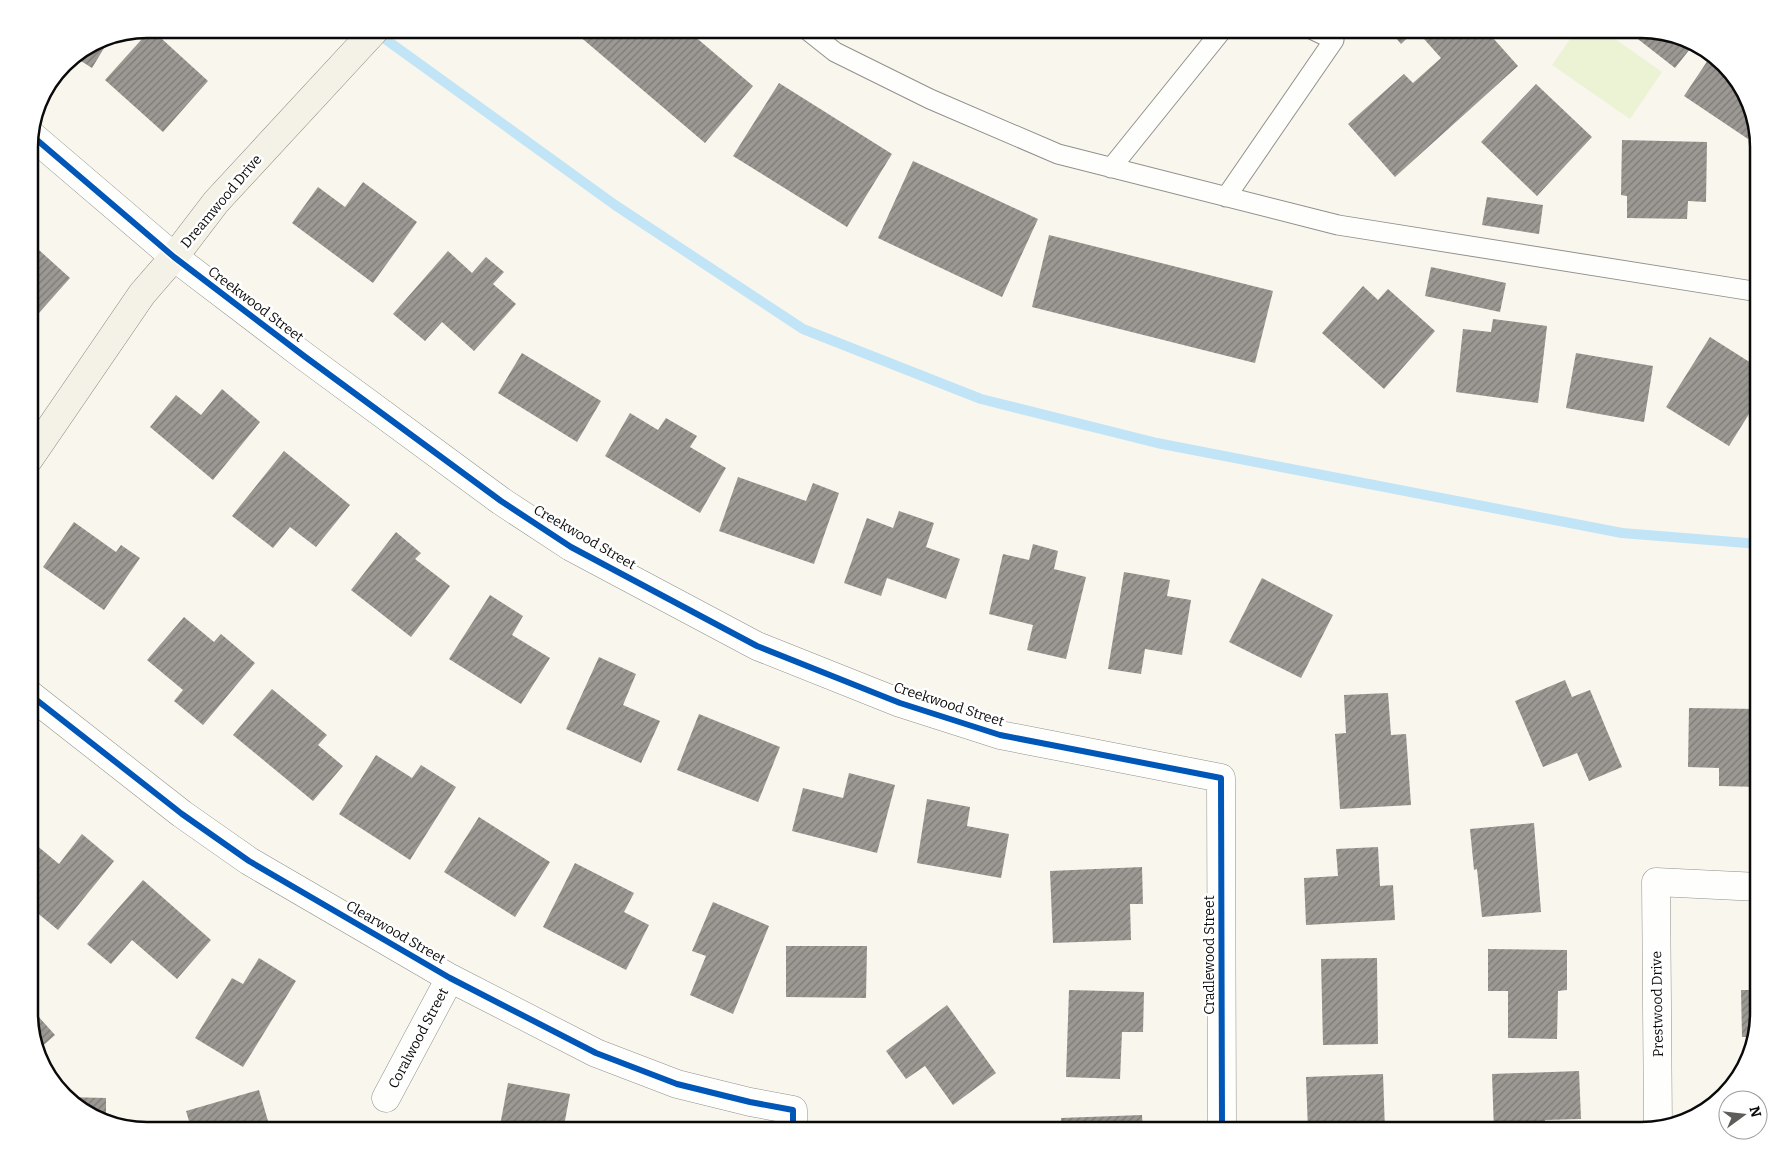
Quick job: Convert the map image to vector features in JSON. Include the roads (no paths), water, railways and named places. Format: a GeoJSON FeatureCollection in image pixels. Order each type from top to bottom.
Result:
{"type":"FeatureCollection","features":[{"type":"Feature","properties":{"kind":"street","name":"Dreamwood Drive"},"geometry":{"type":"LineString","coordinates":[[38,446],[142,294],[174,257],[216,202],[368,38]]}},
{"type":"Feature","properties":{"kind":"street","name":"Creekwood Street"},"geometry":{"type":"LineString","coordinates":[[38,141],[174,257],[304,356],[509,506],[571,547],[757,646],[900,703],[1000,735],[1221,778]]}},
{"type":"Feature","properties":{"kind":"street","name":"Clearwood Street"},"geometry":{"type":"LineString","coordinates":[[38,701],[175,808],[249,861],[450,978],[596,1054],[677,1084],[750,1102],[793,1120]]}},
{"type":"Feature","properties":{"kind":"street","name":"Cradlewood Street"},"geometry":{"type":"LineString","coordinates":[[1221,778],[1222,1122]]}},
{"type":"Feature","properties":{"kind":"street","name":"Prestwood Drive"},"geometry":{"type":"LineString","coordinates":[[1658,1122],[1656,882],[1750,887]]}},
{"type":"Feature","properties":{"kind":"street","name":"Coralwood Street"},"geometry":{"type":"LineString","coordinates":[[386,1098],[450,978]]}},
{"type":"Feature","properties":{"kind":"lane"},"geometry":{"type":"LineString","coordinates":[[817,38],[835,52],[930,99],[1058,154],[1338,225],[1750,291]]}},
{"type":"Feature","properties":{"kind":"lane"},"geometry":{"type":"LineString","coordinates":[[1112,168],[1216,38]]}},
{"type":"Feature","properties":{"kind":"lane"},"geometry":{"type":"LineString","coordinates":[[1226,197],[1334,40],[1330,38]]}},
{"type":"Feature","properties":{"kind":"waterway"},"geometry":{"type":"LineString","coordinates":[[384,38],[615,205],[803,329],[981,399],[1157,443],[1622,533],[1750,543]]}}]}
